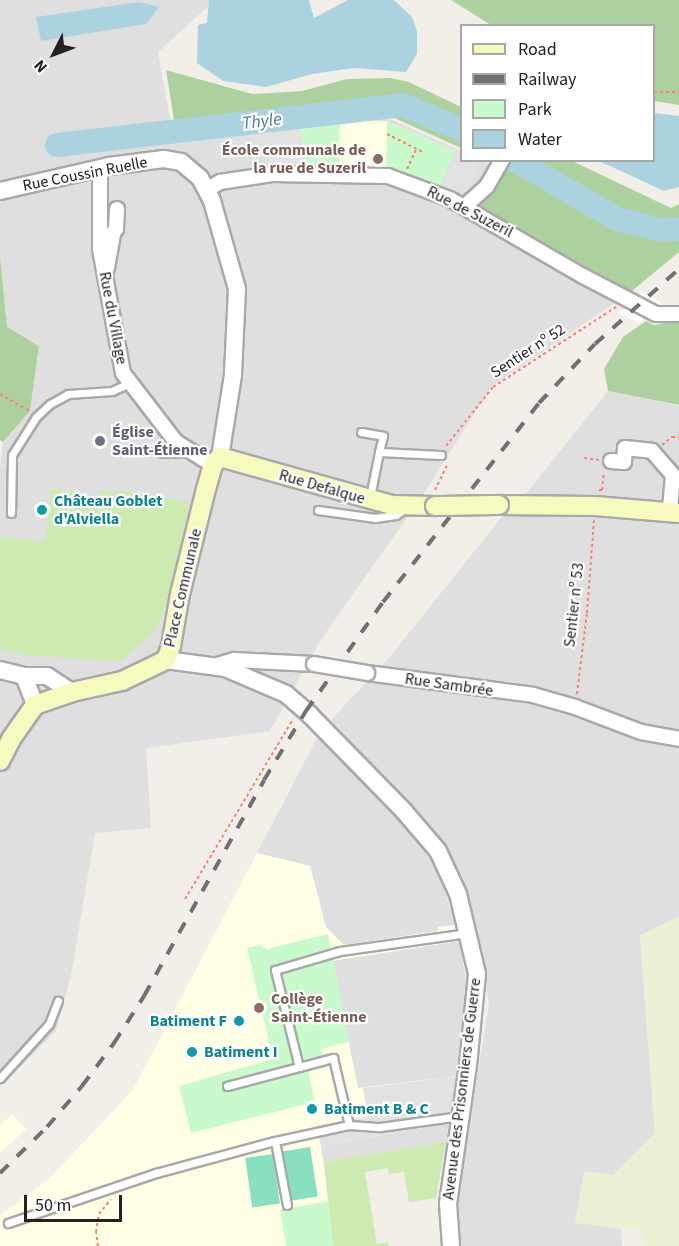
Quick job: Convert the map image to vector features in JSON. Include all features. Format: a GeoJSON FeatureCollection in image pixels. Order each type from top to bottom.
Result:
{"type":"FeatureCollection","features":[{"type":"Feature","properties":{"kind":"main road","name":"Rue Defalque"},"geometry":{"type":"LineString","coordinates":[[216,461],[370,500],[499,505],[593,498]]}},
{"type":"Feature","properties":{"kind":"main road","name":"Place Communale"},"geometry":{"type":"LineString","coordinates":[[36,705],[72,692],[122,681],[166,660],[171,646],[180,594],[216,461]]}},
{"type":"Feature","properties":{"kind":"main road"},"geometry":{"type":"LineString","coordinates":[[593,498],[674,512]]}},
{"type":"Feature","properties":{"kind":"main road"},"geometry":{"type":"LineString","coordinates":[[0,761],[11,739],[36,705]]}},
{"type":"Feature","properties":{"kind":"street","name":"Rue Coussin Ruelle"},"geometry":{"type":"LineString","coordinates":[[0,191],[100,168],[175,159],[200,178],[208,189],[235,275],[238,295],[233,375],[216,461]]}},
{"type":"Feature","properties":{"kind":"street"},"geometry":{"type":"LineString","coordinates":[[465,206],[487,186],[501,162]]}},
{"type":"Feature","properties":{"kind":"street","name":"Rue du Village"},"geometry":{"type":"LineString","coordinates":[[100,168],[100,236],[105,276],[119,356],[129,382],[170,434],[190,452],[216,461]]}},
{"type":"Feature","properties":{"kind":"street","name":"Rue de Suzeril"},"geometry":{"type":"LineString","coordinates":[[208,189],[220,182],[273,174],[388,176],[412,183],[465,206],[624,299],[656,314],[679,314]]}},
{"type":"Feature","properties":{"kind":"street"},"geometry":{"type":"LineString","coordinates":[[105,276],[113,233],[116,229],[117,209]]}},
{"type":"Feature","properties":{"kind":"street"},"geometry":{"type":"LineString","coordinates":[[608,466],[624,462],[625,448],[654,453],[673,475],[674,512]]}},
{"type":"Feature","properties":{"kind":"street","name":"Avenue des Prisonniers de Guerre"},"geometry":{"type":"LineString","coordinates":[[166,660],[214,666],[246,675],[286,694],[301,706],[403,810],[438,851],[458,894],[477,974],[448,1203],[452,1246]]}},
{"type":"Feature","properties":{"kind":"street","name":"Rue Sambrée"},"geometry":{"type":"LineString","coordinates":[[214,666],[234,660],[314,664],[533,695],[575,707],[641,732],[679,738]]}},
{"type":"Feature","properties":{"kind":"street"},"geometry":{"type":"LineString","coordinates":[[0,670],[24,676],[47,676],[72,692]]}},
{"type":"Feature","properties":{"kind":"street"},"geometry":{"type":"LineString","coordinates":[[24,676],[36,705]]}},
{"type":"Feature","properties":{"kind":"lane"},"geometry":{"type":"LineString","coordinates":[[11,513],[12,455],[36,417],[50,404],[68,394],[112,391],[129,382]]}},
{"type":"Feature","properties":{"kind":"lane"},"geometry":{"type":"LineString","coordinates":[[361,432],[383,436],[370,500]]}},
{"type":"Feature","properties":{"kind":"lane"},"geometry":{"type":"LineString","coordinates":[[162,453],[190,452]]}},
{"type":"Feature","properties":{"kind":"lane"},"geometry":{"type":"LineString","coordinates":[[379,452],[441,455]]}},
{"type":"Feature","properties":{"kind":"lane"},"geometry":{"type":"LineString","coordinates":[[318,510],[375,518],[396,515],[425,503]]}},
{"type":"Feature","properties":{"kind":"lane"},"geometry":{"type":"LineString","coordinates":[[299,1067],[275,970],[340,951],[469,933]]}},
{"type":"Feature","properties":{"kind":"lane"},"geometry":{"type":"LineString","coordinates":[[0,1078],[49,1024],[58,1001]]}},
{"type":"Feature","properties":{"kind":"lane"},"geometry":{"type":"LineString","coordinates":[[227,1086],[333,1058],[349,1125]]}},
{"type":"Feature","properties":{"kind":"lane"},"geometry":{"type":"LineString","coordinates":[[8,1223],[122,1184],[275,1141],[349,1125],[380,1127],[460,1116]]}},
{"type":"Feature","properties":{"kind":"lane"},"geometry":{"type":"LineString","coordinates":[[275,1141],[287,1205]]}},
{"type":"Feature","properties":{"kind":"path"},"geometry":{"type":"LineString","coordinates":[[655,92],[679,92]]}},
{"type":"Feature","properties":{"kind":"path"},"geometry":{"type":"LineString","coordinates":[[387,134],[425,153]]}},
{"type":"Feature","properties":{"kind":"path"},"geometry":{"type":"LineString","coordinates":[[403,177],[417,149]]}},
{"type":"Feature","properties":{"kind":"path","name":"Sentier nᵒ 52"},"geometry":{"type":"LineString","coordinates":[[425,503],[448,463],[441,455],[449,440],[493,387],[599,321],[624,299]]}},
{"type":"Feature","properties":{"kind":"path"},"geometry":{"type":"LineString","coordinates":[[0,394],[24,406],[36,417]]}},
{"type":"Feature","properties":{"kind":"path"},"geometry":{"type":"LineString","coordinates":[[654,453],[672,437],[679,437]]}},
{"type":"Feature","properties":{"kind":"path"},"geometry":{"type":"LineString","coordinates":[[593,498],[602,490],[608,466]]}},
{"type":"Feature","properties":{"kind":"path","name":"Sentier nᵒ 53"},"geometry":{"type":"LineString","coordinates":[[575,707],[587,613],[593,498]]}},
{"type":"Feature","properties":{"kind":"path"},"geometry":{"type":"LineString","coordinates":[[185,899],[301,706]]}},
{"type":"Feature","properties":{"kind":"path"},"geometry":{"type":"LineString","coordinates":[[98,1246],[96,1232],[99,1214],[122,1184]]}},
{"type":"Feature","properties":{"kind":"shaded area"},"geometry":{"type":"Polygon","coordinates":[[[0,0],[215,0],[158,52],[174,142],[326,117],[390,119],[460,151],[460,162],[490,164],[465,211],[616,302],[492,386],[421,498],[320,641],[270,731],[146,748],[151,828],[95,833],[71,975],[56,1031],[0,1087],[0,469],[3,442],[30,411],[39,346],[7,328],[0,256],[0,0]]]}},
{"type":"Feature","properties":{"kind":"shaded area","name":"École communale de la rue de Suzeril"},"geometry":{"type":"Polygon","coordinates":[[[340,120],[387,121],[455,151],[388,170],[316,167],[305,169],[300,126],[340,120]]]}},
{"type":"Feature","properties":{"kind":"shaded area"},"geometry":{"type":"Polygon","coordinates":[[[300,126],[305,169],[271,169],[269,156],[253,158],[250,134],[300,126]]]}},
{"type":"Feature","properties":{"kind":"shaded area"},"geometry":{"type":"Polygon","coordinates":[[[457,151],[460,153],[460,162],[479,162],[463,201],[440,192],[457,151]]]}},
{"type":"Feature","properties":{"kind":"shaded area"},"geometry":{"type":"Polygon","coordinates":[[[608,391],[679,406],[679,732],[643,727],[582,700],[510,681],[456,681],[380,669],[501,518],[529,490],[608,391]]]}},
{"type":"Feature","properties":{"kind":"shaded area"},"geometry":{"type":"Polygon","coordinates":[[[369,679],[548,707],[660,743],[679,745],[679,917],[640,936],[655,1133],[613,1175],[576,1222],[621,1229],[622,1246],[461,1246],[456,1208],[489,1005],[481,950],[465,895],[388,786],[331,720],[369,679]]]}},
{"type":"Feature","properties":{"kind":"shaded area"},"geometry":{"type":"Polygon","coordinates":[[[317,738],[336,752],[420,841],[433,858],[456,925],[439,927],[438,931],[344,945],[326,927],[310,866],[257,853],[317,738]]]}},
{"type":"Feature","properties":{"kind":"shaded area","name":"Collège Saint-Étienne"},"geometry":{"type":"Polygon","coordinates":[[[257,853],[310,866],[326,927],[344,945],[438,931],[438,927],[456,925],[460,941],[332,961],[358,1088],[458,1076],[449,1123],[321,1146],[333,1246],[0,1246],[0,1216],[49,1179],[133,1090],[257,853]]]}},
{"type":"Feature","properties":{"kind":"shaded area"},"geometry":{"type":"Polygon","coordinates":[[[679,917],[679,1246],[643,1246],[641,1230],[575,1223],[584,1171],[613,1175],[655,1133],[640,935],[679,917]]]}},
{"type":"Feature","properties":{"kind":"shaded area"},"geometry":{"type":"Polygon","coordinates":[[[460,941],[467,990],[458,1076],[358,1088],[332,960],[460,941]]]}},
{"type":"Feature","properties":{"kind":"shaded area"},"geometry":{"type":"Polygon","coordinates":[[[458,1076],[449,1123],[321,1146],[316,1126],[368,1116],[363,1088],[458,1076]]]}},
{"type":"Feature","properties":{"kind":"shaded area"},"geometry":{"type":"Polygon","coordinates":[[[12,1114],[26,1129],[0,1153],[0,1126],[12,1114]]]}},
{"type":"Feature","properties":{"kind":"shaded area"},"geometry":{"type":"Polygon","coordinates":[[[449,1123],[446,1142],[324,1162],[321,1146],[449,1123]]]}},
{"type":"Feature","properties":{"kind":"green space"},"geometry":{"type":"Polygon","coordinates":[[[451,0],[679,0],[679,105],[655,101],[655,24],[489,24],[451,0]]]}},
{"type":"Feature","properties":{"kind":"green space"},"geometry":{"type":"Polygon","coordinates":[[[166,70],[252,94],[302,91],[347,79],[390,78],[409,82],[460,107],[460,148],[390,116],[324,115],[177,138],[166,70]]]}},
{"type":"Feature","properties":{"kind":"green space"},"geometry":{"type":"Polygon","coordinates":[[[340,120],[339,167],[305,169],[300,126],[340,120]]]}},
{"type":"Feature","properties":{"kind":"green space"},"geometry":{"type":"Polygon","coordinates":[[[387,121],[455,151],[438,191],[386,169],[387,121]]]}},
{"type":"Feature","properties":{"kind":"green space"},"geometry":{"type":"Polygon","coordinates":[[[491,162],[574,162],[671,208],[679,204],[679,252],[627,295],[479,209],[503,167],[491,162]]]}},
{"type":"Feature","properties":{"kind":"green space"},"geometry":{"type":"Polygon","coordinates":[[[0,256],[7,327],[39,346],[30,411],[3,442],[0,440],[0,256]]]}},
{"type":"Feature","properties":{"kind":"green space"},"geometry":{"type":"Polygon","coordinates":[[[679,320],[679,405],[608,391],[604,369],[623,337],[646,321],[654,325],[679,320]]]}},
{"type":"Feature","properties":{"kind":"green space"},"geometry":{"type":"Polygon","coordinates":[[[51,489],[82,492],[83,500],[99,502],[101,490],[146,494],[190,503],[163,615],[153,633],[120,661],[31,656],[0,650],[0,537],[45,542],[51,489]]]}},
{"type":"Feature","properties":{"kind":"green space"},"geometry":{"type":"Polygon","coordinates":[[[328,934],[349,1042],[321,1049],[326,1067],[308,1072],[315,1102],[191,1133],[179,1086],[273,1059],[247,948],[260,945],[267,949],[328,934]]]}},
{"type":"Feature","properties":{"kind":"green space"},"geometry":{"type":"Polygon","coordinates":[[[446,1142],[436,1198],[409,1202],[404,1172],[389,1174],[388,1168],[365,1172],[377,1244],[388,1242],[389,1246],[333,1246],[324,1162],[446,1142]]]}},
{"type":"Feature","properties":{"kind":"green space"},"geometry":{"type":"Polygon","coordinates":[[[310,1147],[318,1196],[290,1201],[282,1151],[310,1147]]]}},
{"type":"Feature","properties":{"kind":"green space"},"geometry":{"type":"Polygon","coordinates":[[[273,1154],[280,1204],[252,1207],[245,1158],[273,1154]]]}},
{"type":"Feature","properties":{"kind":"green space"},"geometry":{"type":"Polygon","coordinates":[[[328,1201],[333,1246],[286,1246],[280,1210],[328,1201]]]}},
{"type":"Feature","properties":{"kind":"water"},"geometry":{"type":"Polygon","coordinates":[[[209,0],[309,0],[314,18],[348,0],[394,0],[412,17],[417,31],[417,54],[406,72],[354,68],[312,74],[266,87],[223,81],[197,63],[198,25],[207,23],[209,0]]]}},
{"type":"Feature","properties":{"kind":"water"},"geometry":{"type":"Polygon","coordinates":[[[139,2],[159,7],[146,24],[41,41],[36,17],[139,2]]]}},
{"type":"Feature","properties":{"kind":"water"},"geometry":{"type":"Polygon","coordinates":[[[655,113],[679,116],[679,187],[664,191],[601,162],[655,162],[655,113]]]}},
{"type":"Feature","properties":{"kind":"pier"},"geometry":{"type":"Polygon","coordinates":[[[642,292],[662,303],[639,323],[619,313],[642,292]]]}},
{"type":"Feature","properties":{"kind":"waterway","name":"Thyle"},"geometry":{"type":"LineString","coordinates":[[57,145],[403,105],[460,129]]}},
{"type":"Feature","properties":{"kind":"waterway","name":"Thyle"},"geometry":{"type":"LineString","coordinates":[[518,162],[617,219],[662,230],[679,229]]}},
{"type":"Feature","properties":{"kind":"railway"},"geometry":{"type":"LineString","coordinates":[[0,1173],[47,1127],[114,1043],[144,996],[264,780],[306,711],[383,602],[539,403],[595,344],[679,269]]}},
{"type":"Feature","properties":{"kind":"place","name":"École communale de la rue de Suzeril"},"geometry":{"type":"Point","coordinates":[378,159]}},
{"type":"Feature","properties":{"kind":"place","name":"Église Saint-Étienne"},"geometry":{"type":"Point","coordinates":[100,441]}},
{"type":"Feature","properties":{"kind":"place","name":"Château Goblet d'Alviella"},"geometry":{"type":"Point","coordinates":[42,510]}},
{"type":"Feature","properties":{"kind":"place","name":"Collège Saint-Étienne"},"geometry":{"type":"Point","coordinates":[259,1008]}},
{"type":"Feature","properties":{"kind":"place","name":"Batiment F"},"geometry":{"type":"Point","coordinates":[239,1021]}},
{"type":"Feature","properties":{"kind":"place","name":"Batiment I"},"geometry":{"type":"Point","coordinates":[192,1052]}},
{"type":"Feature","properties":{"kind":"place","name":"Batiment B & C"},"geometry":{"type":"Point","coordinates":[312,1109]}}]}
